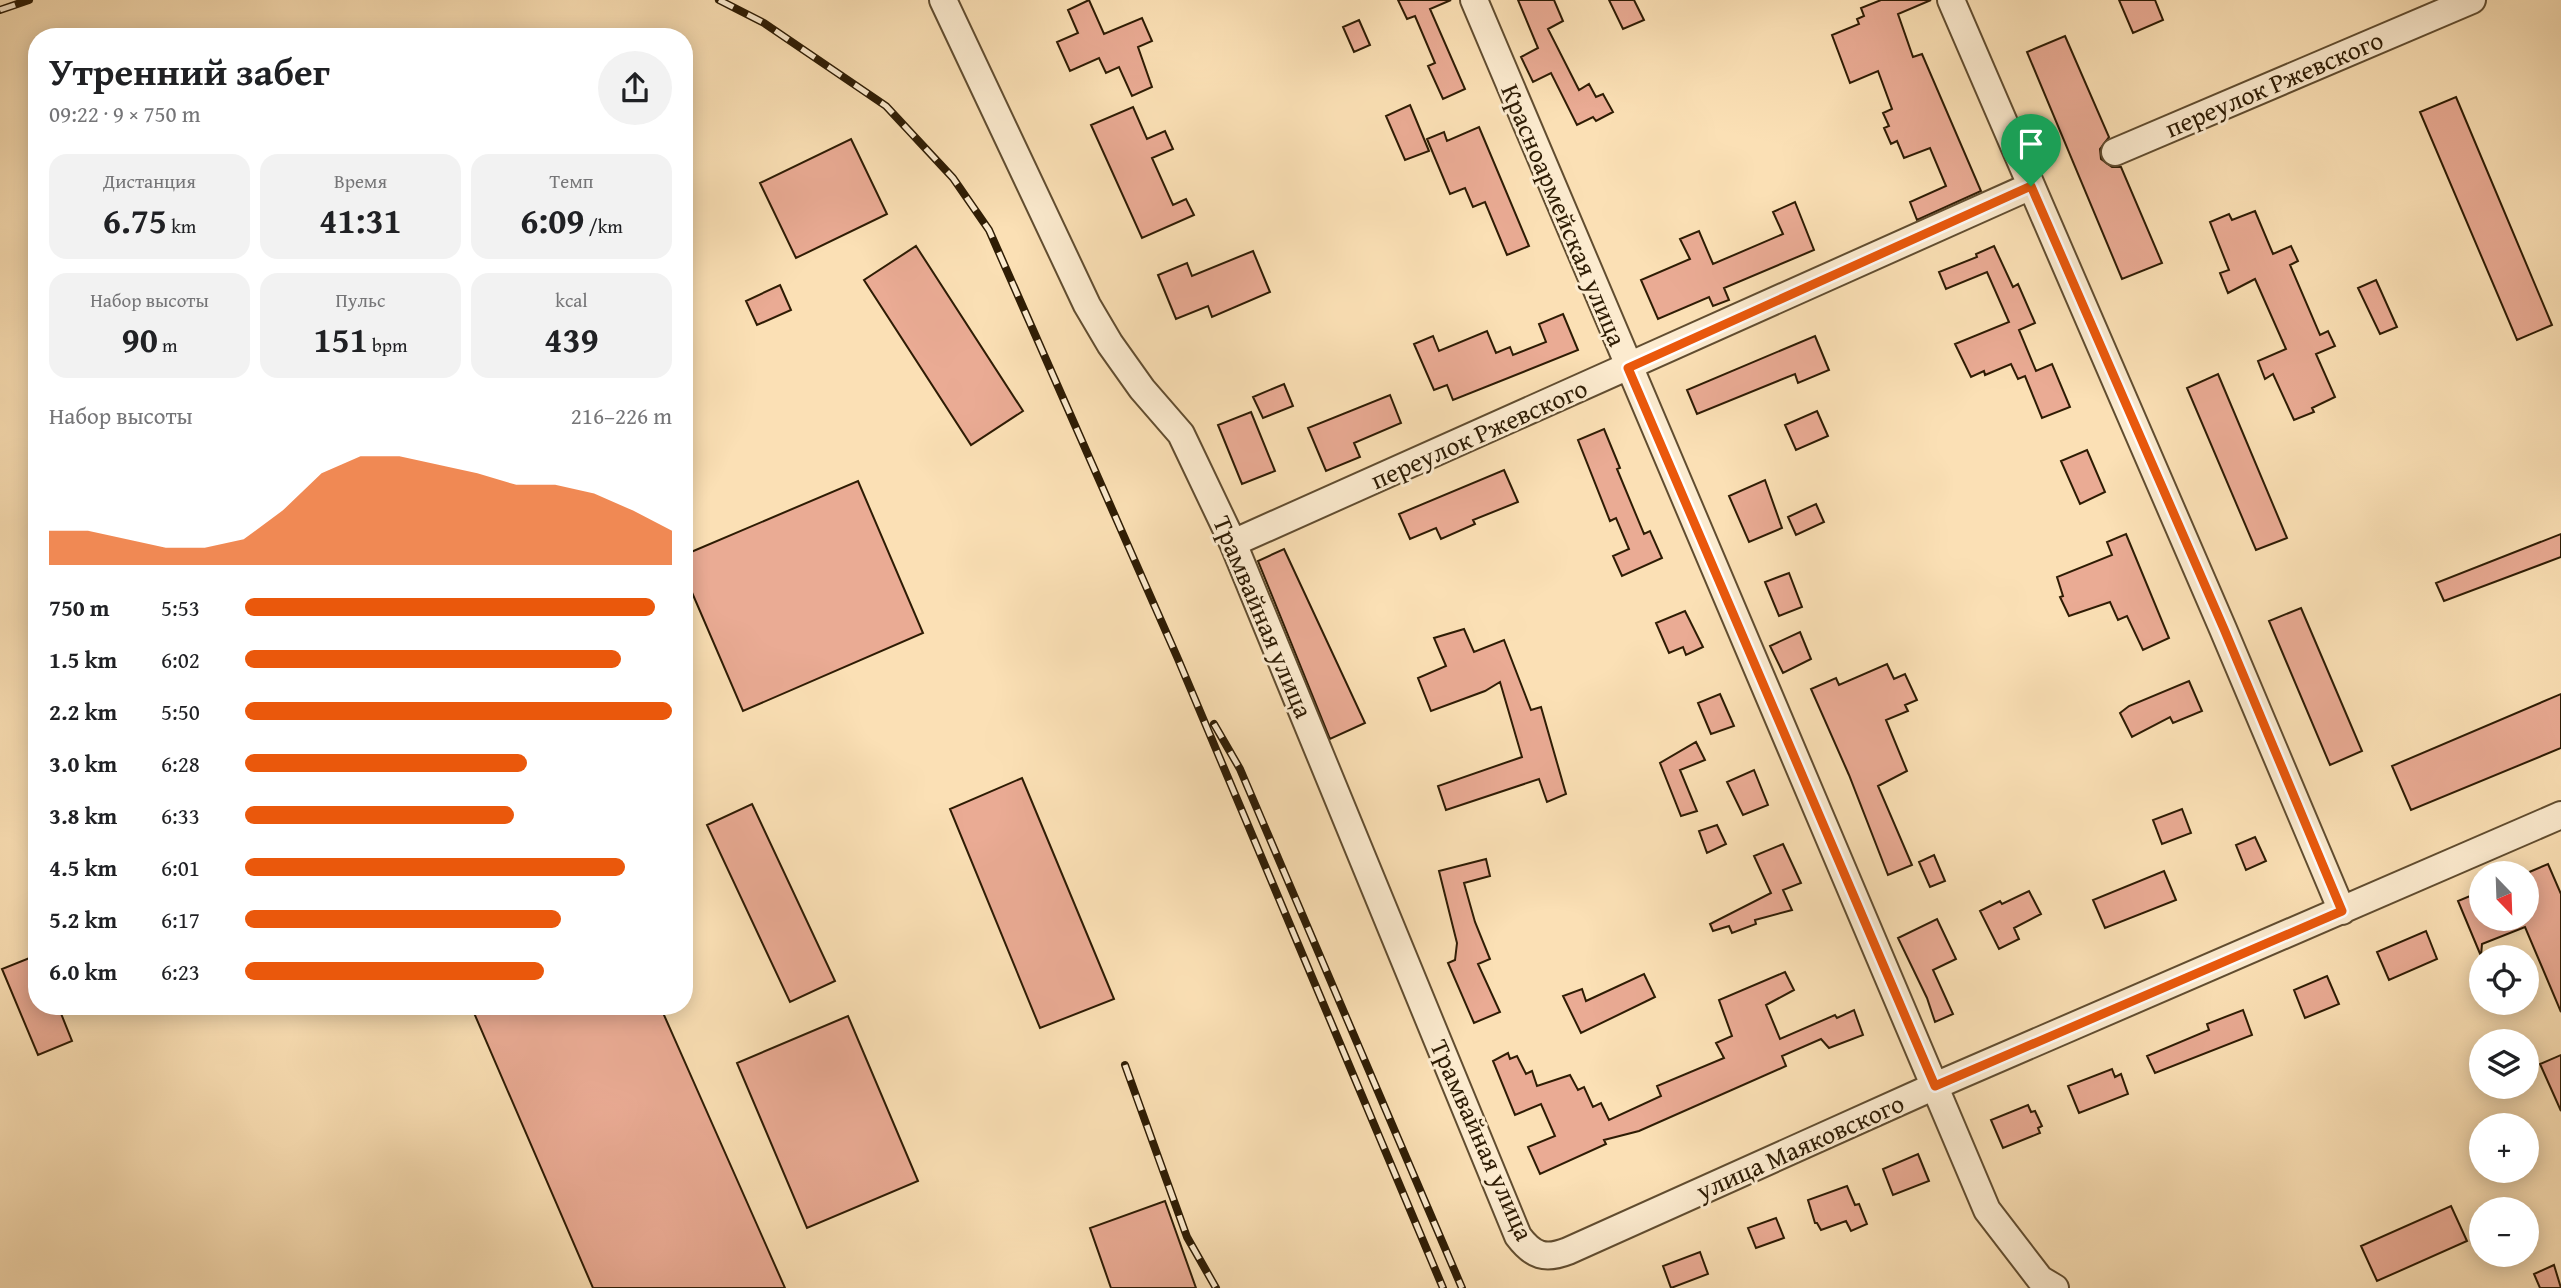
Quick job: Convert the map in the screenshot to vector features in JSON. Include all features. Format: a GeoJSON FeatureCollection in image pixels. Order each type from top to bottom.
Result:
{"type":"FeatureCollection","features":[{"type":"Feature","properties":{"kind":"street","name":"Трамвайная улица"},"geometry":{"type":"LineString","coordinates":[[943,0],[1087,304],[1110,344],[1142,389],[1181,434],[1233,542],[1518,1236],[1527,1248],[1538,1256]]}},
{"type":"Feature","properties":{"kind":"street","name":"Красноармейская улица"},"geometry":{"type":"LineString","coordinates":[[1474,0],[1987,1210],[2040,1279],[2055,1288]]}},
{"type":"Feature","properties":{"kind":"street"},"geometry":{"type":"LineString","coordinates":[[1951,0],[2224,629],[2342,911]]}},
{"type":"Feature","properties":{"kind":"street","name":"переулок Ржевского"},"geometry":{"type":"LineString","coordinates":[[2115,152],[2472,0]]}},
{"type":"Feature","properties":{"kind":"street","name":"переулок Ржевского"},"geometry":{"type":"LineString","coordinates":[[1233,542],[2031,186]]}},
{"type":"Feature","properties":{"kind":"street","name":"улица Маяковского"},"geometry":{"type":"LineString","coordinates":[[1538,1256],[1553,1257],[1568,1251],[1935,1086],[2560,818]]}},
{"type":"Feature","properties":{"kind":"building"},"geometry":{"type":"Polygon","coordinates":[[[1089,0],[1104,34],[1142,18],[1152,41],[1138,47],[1152,87],[1132,96],[1119,67],[1106,73],[1099,58],[1070,71],[1057,42],[1078,33],[1068,10],[1089,0]]]}},
{"type":"Feature","properties":{"kind":"building"},"geometry":{"type":"Polygon","coordinates":[[[1398,0],[1451,0],[1430,9],[1465,89],[1443,99],[1428,66],[1435,63],[1415,16],[1407,19],[1398,0]]]}},
{"type":"Feature","properties":{"kind":"building"},"geometry":{"type":"Polygon","coordinates":[[[1518,0],[1554,0],[1563,21],[1548,29],[1579,90],[1589,84],[1596,97],[1603,94],[1613,112],[1596,121],[1593,117],[1577,125],[1551,73],[1533,82],[1521,57],[1538,48],[1518,0]]]}},
{"type":"Feature","properties":{"kind":"building"},"geometry":{"type":"Polygon","coordinates":[[[1609,0],[1634,0],[1644,20],[1623,29],[1609,0]]]}},
{"type":"Feature","properties":{"kind":"building"},"geometry":{"type":"Polygon","coordinates":[[[1881,0],[1931,0],[1898,14],[1913,57],[1922,54],[1981,191],[1917,220],[1910,202],[1946,186],[1930,148],[1904,158],[1897,141],[1891,144],[1884,128],[1889,126],[1883,113],[1892,109],[1878,71],[1850,83],[1832,35],[1859,24],[1857,19],[1864,16],[1861,8],[1881,0]]]}},
{"type":"Feature","properties":{"kind":"building"},"geometry":{"type":"Polygon","coordinates":[[[2119,0],[2155,0],[2163,20],[2133,33],[2119,0]]]}},
{"type":"Feature","properties":{"kind":"building"},"geometry":{"type":"Polygon","coordinates":[[[1359,20],[1370,45],[1354,52],[1343,27],[1359,20]]]}},
{"type":"Feature","properties":{"kind":"building"},"geometry":{"type":"Polygon","coordinates":[[[2065,36],[2109,137],[2100,149],[2101,159],[2112,167],[2121,167],[2162,263],[2122,279],[2027,52],[2065,36]]]}},
{"type":"Feature","properties":{"kind":"building"},"geometry":{"type":"Polygon","coordinates":[[[2456,97],[2552,325],[2517,340],[2420,112],[2456,97]]]}},
{"type":"Feature","properties":{"kind":"building"},"geometry":{"type":"Polygon","coordinates":[[[1410,105],[1429,151],[1405,160],[1386,116],[1410,105]]]}},
{"type":"Feature","properties":{"kind":"building"},"geometry":{"type":"Polygon","coordinates":[[[1133,107],[1147,139],[1165,131],[1173,149],[1152,158],[1173,205],[1186,199],[1194,215],[1142,238],[1091,125],[1133,107]]]}},
{"type":"Feature","properties":{"kind":"building"},"geometry":{"type":"Polygon","coordinates":[[[1479,127],[1529,246],[1507,255],[1485,202],[1473,207],[1465,188],[1450,194],[1427,139],[1444,132],[1447,141],[1479,127]]]}},
{"type":"Feature","properties":{"kind":"building"},"geometry":{"type":"Polygon","coordinates":[[[851,139],[887,214],[796,258],[760,183],[851,139]]]}},
{"type":"Feature","properties":{"kind":"building"},"geometry":{"type":"Polygon","coordinates":[[[1795,202],[1814,250],[1724,288],[1729,300],[1713,306],[1709,297],[1658,319],[1641,280],[1690,259],[1680,239],[1699,231],[1713,264],[1783,234],[1773,212],[1795,202]]]}},
{"type":"Feature","properties":{"kind":"building"},"geometry":{"type":"Polygon","coordinates":[[[2255,211],[2273,254],[2291,246],[2298,261],[2290,265],[2320,335],[2328,331],[2335,346],[2316,354],[2335,397],[2312,408],[2314,412],[2294,420],[2273,374],[2265,379],[2258,361],[2286,349],[2255,279],[2228,293],[2220,273],[2229,270],[2210,222],[2229,214],[2232,220],[2255,211]]]}},
{"type":"Feature","properties":{"kind":"building"},"geometry":{"type":"Polygon","coordinates":[[[916,246],[1023,411],[971,445],[864,280],[916,246]]]}},
{"type":"Feature","properties":{"kind":"building"},"geometry":{"type":"Polygon","coordinates":[[[1994,246],[2013,287],[2018,284],[2035,323],[2019,330],[2036,371],[2052,364],[2070,407],[2042,418],[2025,376],[2018,379],[2011,364],[1985,375],[1984,371],[1971,377],[1955,344],[2009,322],[1987,272],[1946,289],[1939,272],[1977,257],[1976,254],[1994,246]]]}},
{"type":"Feature","properties":{"kind":"building"},"geometry":{"type":"Polygon","coordinates":[[[1253,251],[1270,292],[1212,317],[1208,306],[1176,319],[1158,275],[1187,263],[1192,276],[1253,251]]]}},
{"type":"Feature","properties":{"kind":"building"},"geometry":{"type":"Polygon","coordinates":[[[2376,280],[2397,327],[2380,334],[2358,288],[2376,280]]]}},
{"type":"Feature","properties":{"kind":"building"},"geometry":{"type":"Polygon","coordinates":[[[780,285],[791,310],[757,325],[746,301],[780,285]]]}},
{"type":"Feature","properties":{"kind":"building"},"geometry":{"type":"Polygon","coordinates":[[[1563,314],[1578,350],[1453,400],[1447,385],[1434,390],[1414,344],[1433,336],[1439,351],[1487,331],[1496,353],[1510,347],[1513,355],[1546,342],[1539,324],[1563,314]]]}},
{"type":"Feature","properties":{"kind":"building"},"geometry":{"type":"Polygon","coordinates":[[[1815,336],[1829,370],[1798,383],[1795,374],[1697,414],[1687,390],[1815,336]]]}},
{"type":"Feature","properties":{"kind":"building"},"geometry":{"type":"Polygon","coordinates":[[[2218,374],[2287,538],[2256,550],[2187,388],[2218,374]]]}},
{"type":"Feature","properties":{"kind":"building"},"geometry":{"type":"Polygon","coordinates":[[[1284,384],[1293,406],[1263,418],[1253,397],[1284,384]]]}},
{"type":"Feature","properties":{"kind":"building"},"geometry":{"type":"Polygon","coordinates":[[[1390,395],[1401,423],[1354,443],[1360,457],[1326,471],[1308,428],[1390,395]]]}},
{"type":"Feature","properties":{"kind":"building"},"geometry":{"type":"Polygon","coordinates":[[[1817,411],[1828,436],[1796,450],[1785,425],[1817,411]]]}},
{"type":"Feature","properties":{"kind":"building"},"geometry":{"type":"Polygon","coordinates":[[[1251,412],[1275,471],[1242,484],[1218,425],[1251,412]]]}},
{"type":"Feature","properties":{"kind":"building"},"geometry":{"type":"Polygon","coordinates":[[[1604,429],[1644,534],[1650,531],[1662,558],[1622,576],[1613,556],[1629,549],[1616,518],[1610,521],[1578,440],[1604,429]]]}},
{"type":"Feature","properties":{"kind":"building"},"geometry":{"type":"Polygon","coordinates":[[[2087,450],[2105,492],[2080,504],[2061,461],[2087,450]]]}},
{"type":"Feature","properties":{"kind":"building"},"geometry":{"type":"Polygon","coordinates":[[[1504,470],[1518,502],[1473,520],[1475,524],[1441,539],[1436,528],[1410,539],[1399,514],[1504,470]]]}},
{"type":"Feature","properties":{"kind":"building"},"geometry":{"type":"Polygon","coordinates":[[[1765,480],[1782,528],[1749,542],[1729,496],[1765,480]]]}},
{"type":"Feature","properties":{"kind":"building"},"geometry":{"type":"Polygon","coordinates":[[[858,481],[923,633],[743,711],[693,595],[693,551],[858,481]]]}},
{"type":"Feature","properties":{"kind":"building"},"geometry":{"type":"Polygon","coordinates":[[[1816,504],[1824,522],[1796,535],[1788,517],[1816,504]]]}},
{"type":"Feature","properties":{"kind":"building"},"geometry":{"type":"Polygon","coordinates":[[[2126,534],[2169,638],[2143,650],[2127,616],[2118,620],[2110,602],[2069,616],[2060,597],[2063,596],[2057,577],[2112,555],[2107,542],[2126,534]]]}},
{"type":"Feature","properties":{"kind":"building"},"geometry":{"type":"Polygon","coordinates":[[[2561,534],[2561,557],[2444,601],[2436,583],[2561,534]]]}},
{"type":"Feature","properties":{"kind":"building"},"geometry":{"type":"Polygon","coordinates":[[[1284,549],[1365,723],[1330,739],[1258,561],[1284,549]]]}},
{"type":"Feature","properties":{"kind":"building"},"geometry":{"type":"Polygon","coordinates":[[[1789,573],[1802,607],[1779,616],[1765,582],[1789,573]]]}},
{"type":"Feature","properties":{"kind":"building"},"geometry":{"type":"Polygon","coordinates":[[[2301,608],[2362,751],[2330,765],[2269,621],[2301,608]]]}},
{"type":"Feature","properties":{"kind":"building"},"geometry":{"type":"Polygon","coordinates":[[[1685,611],[1703,647],[1686,655],[1683,647],[1669,653],[1656,623],[1685,611]]]}},
{"type":"Feature","properties":{"kind":"building"},"geometry":{"type":"Polygon","coordinates":[[[1464,629],[1474,652],[1504,640],[1531,710],[1541,707],[1566,794],[1547,802],[1539,779],[1446,810],[1438,786],[1522,757],[1500,682],[1485,691],[1431,711],[1418,678],[1446,666],[1434,638],[1464,629]]]}},
{"type":"Feature","properties":{"kind":"building"},"geometry":{"type":"Polygon","coordinates":[[[1800,632],[1811,659],[1783,673],[1770,646],[1800,632]]]}},
{"type":"Feature","properties":{"kind":"building"},"geometry":{"type":"Polygon","coordinates":[[[1887,664],[1894,679],[1905,674],[1917,700],[1905,705],[1908,711],[1886,720],[1907,771],[1878,786],[1912,865],[1888,875],[1849,775],[1811,689],[1836,678],[1839,685],[1887,664]]]}},
{"type":"Feature","properties":{"kind":"building"},"geometry":{"type":"Polygon","coordinates":[[[2189,681],[2202,711],[2173,723],[2170,717],[2132,737],[2120,713],[2129,706],[2189,681]]]}},
{"type":"Feature","properties":{"kind":"building"},"geometry":{"type":"Polygon","coordinates":[[[1720,694],[1734,726],[1711,734],[1698,703],[1720,694]]]}},
{"type":"Feature","properties":{"kind":"building"},"geometry":{"type":"Polygon","coordinates":[[[2561,694],[2561,748],[2411,810],[2392,766],[2561,694]]]}},
{"type":"Feature","properties":{"kind":"building"},"geometry":{"type":"Polygon","coordinates":[[[1696,742],[1705,760],[1680,770],[1697,811],[1681,816],[1660,763],[1696,742]]]}},
{"type":"Feature","properties":{"kind":"building"},"geometry":{"type":"Polygon","coordinates":[[[1754,770],[1768,805],[1743,815],[1727,782],[1754,770]]]}},
{"type":"Feature","properties":{"kind":"building"},"geometry":{"type":"Polygon","coordinates":[[[1022,778],[1114,999],[1040,1028],[950,809],[1022,778]]]}},
{"type":"Feature","properties":{"kind":"building"},"geometry":{"type":"Polygon","coordinates":[[[752,804],[835,981],[790,1002],[707,825],[752,804]]]}},
{"type":"Feature","properties":{"kind":"building"},"geometry":{"type":"Polygon","coordinates":[[[2182,809],[2191,833],[2162,844],[2153,820],[2182,809]]]}},
{"type":"Feature","properties":{"kind":"building"},"geometry":{"type":"Polygon","coordinates":[[[1717,825],[1726,844],[1707,853],[1699,831],[1717,825]]]}},
{"type":"Feature","properties":{"kind":"building"},"geometry":{"type":"Polygon","coordinates":[[[2255,837],[2266,861],[2246,870],[2236,845],[2255,837]]]}},
{"type":"Feature","properties":{"kind":"building"},"geometry":{"type":"Polygon","coordinates":[[[1783,844],[1801,883],[1783,890],[1792,910],[1755,920],[1756,924],[1732,933],[1729,926],[1713,931],[1710,924],[1771,893],[1754,856],[1783,844]]]}},
{"type":"Feature","properties":{"kind":"building"},"geometry":{"type":"Polygon","coordinates":[[[1934,855],[1945,881],[1930,887],[1919,862],[1934,855]]]}},
{"type":"Feature","properties":{"kind":"building"},"geometry":{"type":"Polygon","coordinates":[[[1486,859],[1490,876],[1464,883],[1475,922],[1490,959],[1478,964],[1500,1012],[1474,1023],[1448,963],[1455,960],[1457,943],[1439,871],[1486,859]]]}},
{"type":"Feature","properties":{"kind":"building"},"geometry":{"type":"Polygon","coordinates":[[[2548,864],[2561,894],[2561,1012],[2539,960],[2539,945],[2533,945],[2527,931],[2539,931],[2539,868],[2548,864]]]}},
{"type":"Feature","properties":{"kind":"building"},"geometry":{"type":"Polygon","coordinates":[[[2164,871],[2176,900],[2105,928],[2093,900],[2164,871]]]}},
{"type":"Feature","properties":{"kind":"building"},"geometry":{"type":"Polygon","coordinates":[[[2029,891],[2041,914],[2014,928],[2019,939],[1999,949],[1980,911],[2029,891]]]}},
{"type":"Feature","properties":{"kind":"building"},"geometry":{"type":"Polygon","coordinates":[[[2469,896],[2469,927],[2458,901],[2469,896]]]}},
{"type":"Feature","properties":{"kind":"building"},"geometry":{"type":"Polygon","coordinates":[[[1937,919],[1956,959],[1933,970],[1953,1014],[1935,1022],[1927,998],[1898,938],[1937,919]]]}},
{"type":"Feature","properties":{"kind":"building"},"geometry":{"type":"Polygon","coordinates":[[[2426,931],[2437,959],[2389,980],[2377,952],[2426,931]]]}},
{"type":"Feature","properties":{"kind":"building"},"geometry":{"type":"Polygon","coordinates":[[[2471,931],[2515,931],[2482,945],[2476,945],[2471,931]]]}},
{"type":"Feature","properties":{"kind":"building"},"geometry":{"type":"Polygon","coordinates":[[[28,959],[28,1015],[62,1015],[72,1041],[38,1055],[2,969],[28,959]]]}},
{"type":"Feature","properties":{"kind":"building"},"geometry":{"type":"Polygon","coordinates":[[[1785,972],[1794,990],[1766,1005],[1780,1039],[1835,1015],[1837,1018],[1854,1010],[1863,1035],[1829,1048],[1821,1039],[1782,1056],[1786,1066],[1639,1131],[1604,1140],[1606,1144],[1540,1174],[1528,1147],[1555,1136],[1541,1104],[1515,1115],[1493,1061],[1508,1053],[1510,1059],[1517,1056],[1526,1074],[1532,1071],[1537,1086],[1570,1075],[1578,1090],[1584,1087],[1593,1107],[1601,1103],[1609,1120],[1661,1096],[1657,1086],[1724,1058],[1716,1043],[1732,1036],[1719,1000],[1785,972]]]}},
{"type":"Feature","properties":{"kind":"building"},"geometry":{"type":"Polygon","coordinates":[[[1644,974],[1655,997],[1581,1033],[1563,996],[1582,989],[1586,1001],[1644,974]]]}},
{"type":"Feature","properties":{"kind":"building"},"geometry":{"type":"Polygon","coordinates":[[[2327,976],[2339,1004],[2305,1018],[2294,990],[2327,976]]]}},
{"type":"Feature","properties":{"kind":"building"},"geometry":{"type":"Polygon","coordinates":[[[2243,1010],[2252,1035],[2155,1073],[2147,1056],[2209,1030],[2207,1024],[2243,1010]]]}},
{"type":"Feature","properties":{"kind":"building"},"geometry":{"type":"Polygon","coordinates":[[[475,1015],[664,1015],[785,1288],[593,1288],[475,1015]]]}},
{"type":"Feature","properties":{"kind":"building"},"geometry":{"type":"Polygon","coordinates":[[[848,1016],[918,1181],[807,1228],[737,1063],[848,1016]]]}},
{"type":"Feature","properties":{"kind":"building"},"geometry":{"type":"Polygon","coordinates":[[[2561,1055],[2561,1111],[2540,1064],[2561,1055]]]}},
{"type":"Feature","properties":{"kind":"building"},"geometry":{"type":"Polygon","coordinates":[[[2112,1069],[2115,1077],[2121,1074],[2128,1094],[2079,1113],[2068,1086],[2112,1069]]]}},
{"type":"Feature","properties":{"kind":"building"},"geometry":{"type":"Polygon","coordinates":[[[2028,1105],[2031,1112],[2035,1111],[2042,1126],[2038,1128],[2040,1133],[2003,1148],[1991,1120],[2028,1105]]]}},
{"type":"Feature","properties":{"kind":"building"},"geometry":{"type":"Polygon","coordinates":[[[1918,1154],[1929,1181],[1893,1195],[1883,1169],[1918,1154]]]}},
{"type":"Feature","properties":{"kind":"building"},"geometry":{"type":"Polygon","coordinates":[[[1847,1186],[1855,1205],[1859,1204],[1867,1224],[1851,1231],[1846,1221],[1821,1230],[1815,1223],[1808,1200],[1847,1186]]]}},
{"type":"Feature","properties":{"kind":"building"},"geometry":{"type":"Polygon","coordinates":[[[1165,1201],[1196,1288],[1111,1288],[1090,1228],[1165,1201]]]}},
{"type":"Feature","properties":{"kind":"building"},"geometry":{"type":"Polygon","coordinates":[[[2451,1206],[2467,1241],[2377,1281],[2361,1246],[2451,1206]]]}},
{"type":"Feature","properties":{"kind":"building"},"geometry":{"type":"Polygon","coordinates":[[[1776,1218],[1784,1238],[1756,1248],[1748,1228],[1776,1218]]]}},
{"type":"Feature","properties":{"kind":"building"},"geometry":{"type":"Polygon","coordinates":[[[1700,1252],[1708,1274],[1671,1288],[1663,1266],[1700,1252]]]}},
{"type":"Feature","properties":{"kind":"building"},"geometry":{"type":"Polygon","coordinates":[[[2554,1265],[2561,1288],[2540,1288],[2534,1274],[2554,1265]]]}},
{"type":"Feature","properties":{"kind":"railway"},"geometry":{"type":"LineString","coordinates":[[0,10],[29,0]]}},
{"type":"Feature","properties":{"kind":"railway"},"geometry":{"type":"LineString","coordinates":[[719,0],[764,23],[886,106],[953,178],[989,230],[1178,659],[1443,1288]]}},
{"type":"Feature","properties":{"kind":"railway"},"geometry":{"type":"LineString","coordinates":[[1214,724],[1240,769],[1462,1288]]}},
{"type":"Feature","properties":{"kind":"railway"},"geometry":{"type":"LineString","coordinates":[[1125,1065],[1187,1237],[1216,1288]]}},
{"type":"Feature","properties":{"kind":"route"},"geometry":{"type":"LineString","coordinates":[[2031,186],[2224,629],[2342,911],[1935,1086],[1628,368],[2031,186]]}}]}
